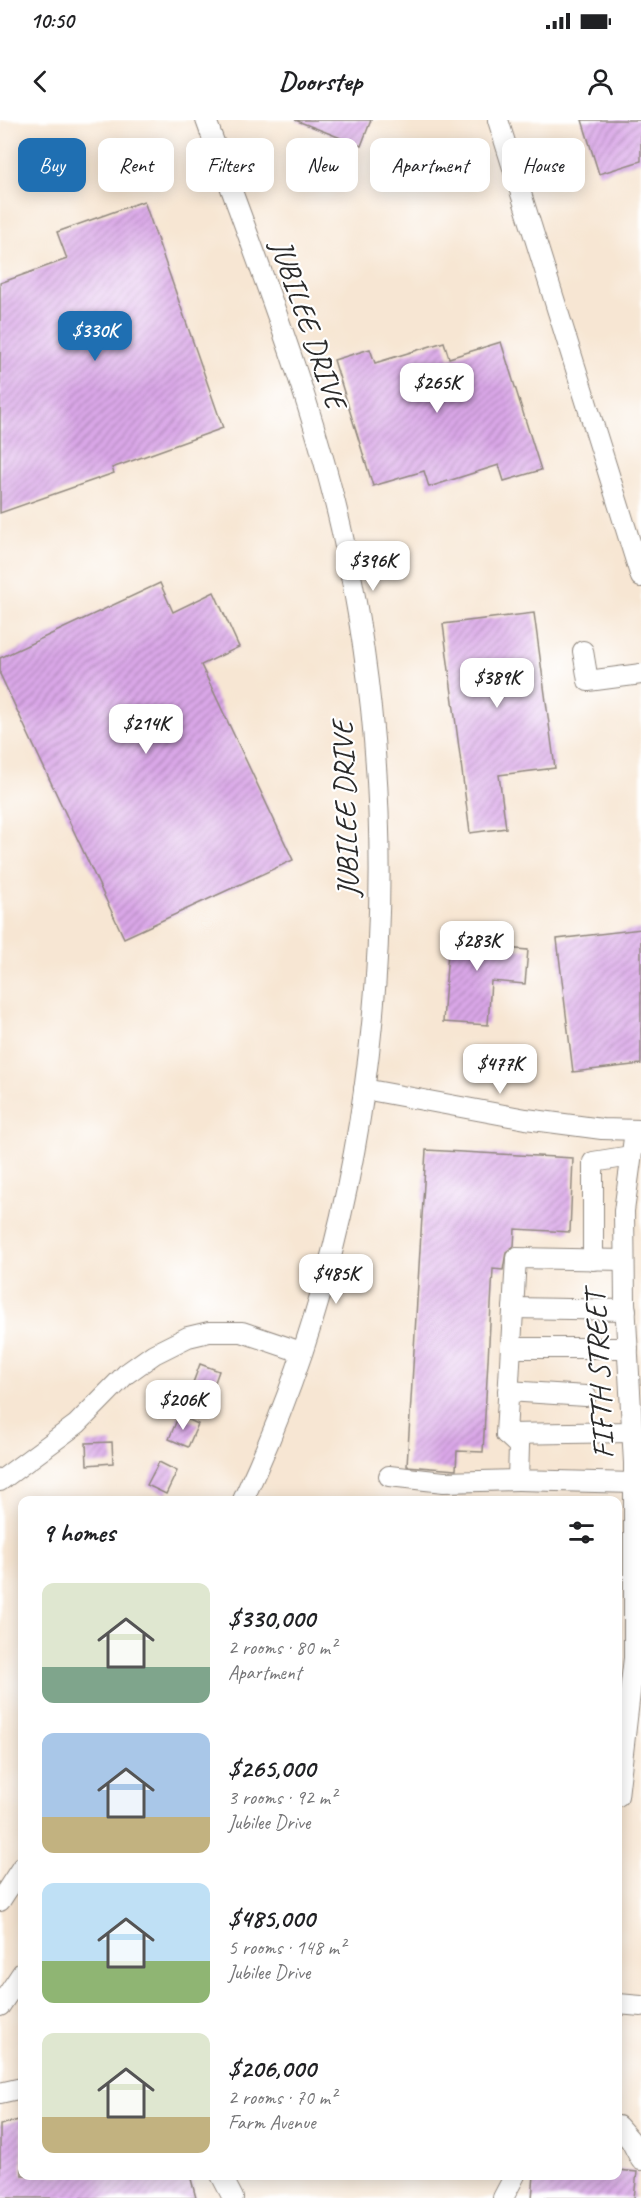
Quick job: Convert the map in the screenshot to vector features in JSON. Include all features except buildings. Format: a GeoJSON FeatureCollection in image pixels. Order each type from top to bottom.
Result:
{"type":"FeatureCollection","features":[{"type":"Feature","properties":{"kind":"street","name":"JUBILEE DRIVE"},"geometry":{"type":"LineString","coordinates":[[206,120],[314,428],[340,524],[362,637],[375,756],[380,891],[373,1011],[364,1089],[335,1237],[301,1352],[261,1461],[245,1496]]}},
{"type":"Feature","properties":{"kind":"street"},"geometry":{"type":"LineString","coordinates":[[498,120],[641,577]]}},
{"type":"Feature","properties":{"kind":"street"},"geometry":{"type":"LineString","coordinates":[[583,651],[588,681],[641,674]]}},
{"type":"Feature","properties":{"kind":"street"},"geometry":{"type":"LineString","coordinates":[[364,1089],[526,1119],[638,1131]]}},
{"type":"Feature","properties":{"kind":"street","name":"FIFTH STREET"},"geometry":{"type":"LineString","coordinates":[[622,1740],[632,1639],[627,1548],[634,1483],[635,1431],[628,1348],[631,1305],[624,1260],[624,1211],[631,1156],[638,1131]]}},
{"type":"Feature","properties":{"kind":"street"},"geometry":{"type":"LineString","coordinates":[[592,1260],[593,1162],[631,1156]]}},
{"type":"Feature","properties":{"kind":"street"},"geometry":{"type":"LineString","coordinates":[[518,1480],[519,1446],[506,1434],[516,1258],[624,1260]]}},
{"type":"Feature","properties":{"kind":"street"},"geometry":{"type":"LineString","coordinates":[[513,1308],[631,1305]]}},
{"type":"Feature","properties":{"kind":"street"},"geometry":{"type":"LineString","coordinates":[[0,1481],[77,1424],[126,1374],[154,1354],[188,1337],[209,1332],[242,1332],[301,1352]]}},
{"type":"Feature","properties":{"kind":"street"},"geometry":{"type":"LineString","coordinates":[[511,1348],[628,1348]]}},
{"type":"Feature","properties":{"kind":"street"},"geometry":{"type":"LineString","coordinates":[[508,1391],[586,1396]]}},
{"type":"Feature","properties":{"kind":"street"},"geometry":{"type":"LineString","coordinates":[[506,1434],[635,1431]]}},
{"type":"Feature","properties":{"kind":"street"},"geometry":{"type":"LineString","coordinates":[[389,1476],[444,1482],[518,1480],[634,1483]]}},
{"type":"Feature","properties":{"kind":"street"},"geometry":{"type":"LineString","coordinates":[[0,1901],[18,1873]]}},
{"type":"Feature","properties":{"kind":"street"},"geometry":{"type":"LineString","coordinates":[[0,2006],[18,1978]]}},
{"type":"Feature","properties":{"kind":"street"},"geometry":{"type":"LineString","coordinates":[[622,2004],[641,2006]]}},
{"type":"Feature","properties":{"kind":"street"},"geometry":{"type":"LineString","coordinates":[[0,2093],[18,2089]]}},
{"type":"Feature","properties":{"kind":"street"},"geometry":{"type":"LineString","coordinates":[[622,2131],[631,2141],[641,2160]]}},
{"type":"Feature","properties":{"kind":"street"},"geometry":{"type":"LineString","coordinates":[[224,2180],[233,2198]]}},
{"type":"Feature","properties":{"kind":"street"},"geometry":{"type":"LineString","coordinates":[[503,2198],[512,2180]]}}]}
